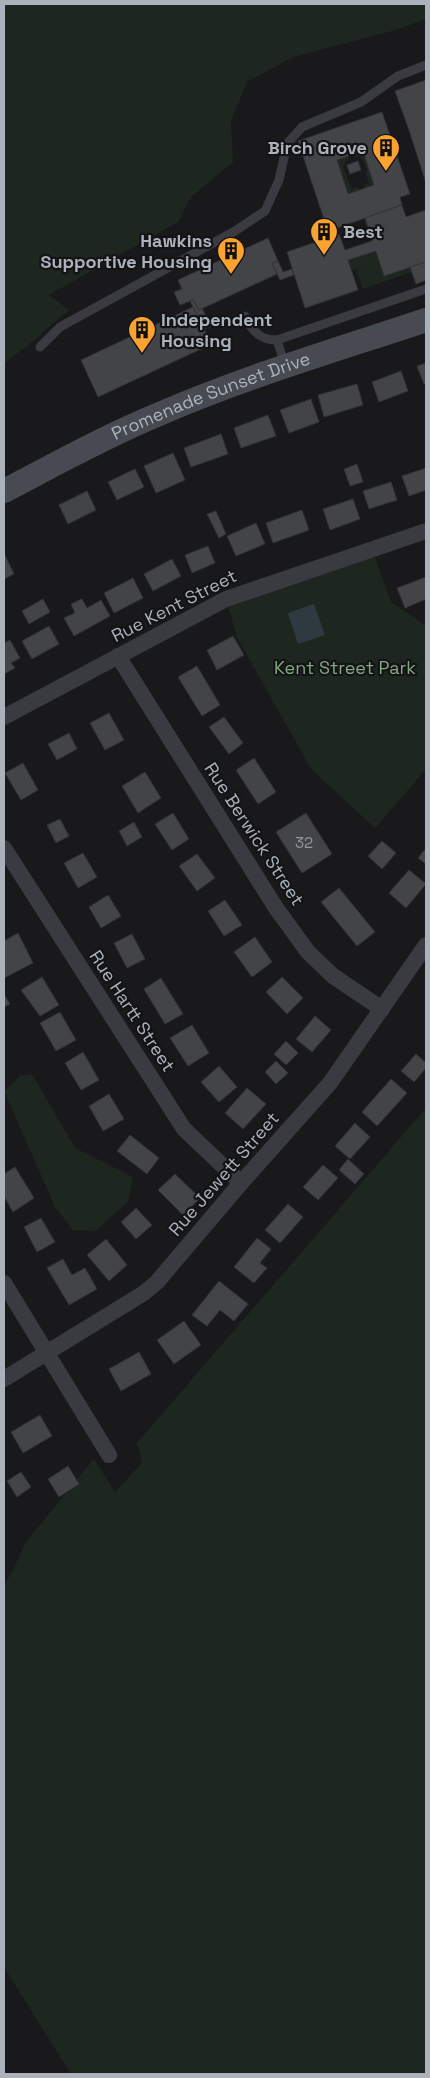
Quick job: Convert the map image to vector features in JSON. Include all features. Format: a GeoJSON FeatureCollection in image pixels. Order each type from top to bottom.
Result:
{"type":"FeatureCollection","features":[{"type":"Feature","properties":{"kind":"street","name":"Promenade Sunset Drive"},"geometry":{"type":"LineString","coordinates":[[4,491],[157,414],[286,367],[426,320]]}},
{"type":"Feature","properties":{"kind":"street","name":"Rue Kent Street"},"geometry":{"type":"LineString","coordinates":[[4,717],[226,599],[426,531]]}},
{"type":"Feature","properties":{"kind":"street","name":"Rue Berwick Street"},"geometry":{"type":"LineString","coordinates":[[118,656],[276,908],[308,952],[333,976],[382,1009]]}},
{"type":"Feature","properties":{"kind":"street","name":"Rue Hartt Street"},"geometry":{"type":"LineString","coordinates":[[4,848],[184,1129],[241,1183]]}},
{"type":"Feature","properties":{"kind":"street","name":"Rue Jewett Street"},"geometry":{"type":"LineString","coordinates":[[4,1379],[144,1293],[157,1282],[330,1082],[426,945]]}},
{"type":"Feature","properties":{"kind":"street"},"geometry":{"type":"LineString","coordinates":[[4,1283],[109,1455]]}},
{"type":"Feature","properties":{"kind":"lane"},"geometry":{"type":"LineString","coordinates":[[40,347],[60,327],[235,231],[265,211],[279,180],[287,144],[302,126],[362,102],[398,76],[426,65]]}},
{"type":"Feature","properties":{"kind":"lane"},"geometry":{"type":"LineString","coordinates":[[246,316],[252,330],[262,338],[277,340],[426,289]]}},
{"type":"Feature","properties":{"kind":"lane"},"geometry":{"type":"LineString","coordinates":[[277,340],[286,367]]}},
{"type":"Feature","properties":{"kind":"green space"},"geometry":{"type":"Polygon","coordinates":[[[4,4],[426,4],[426,19],[392,31],[293,57],[247,82],[231,121],[233,162],[191,197],[178,222],[49,295],[69,310],[26,347],[4,363],[4,4]]]}},
{"type":"Feature","properties":{"kind":"green space"},"geometry":{"type":"Polygon","coordinates":[[[363,151],[374,185],[365,188],[364,185],[369,183],[365,172],[367,171],[363,159],[361,160],[360,156],[355,158],[354,154],[363,151]]]}},
{"type":"Feature","properties":{"kind":"green space"},"geometry":{"type":"Polygon","coordinates":[[[348,156],[349,160],[344,162],[345,165],[343,167],[352,189],[357,187],[359,190],[348,194],[337,160],[348,156]]]}},
{"type":"Feature","properties":{"kind":"green space"},"geometry":{"type":"Polygon","coordinates":[[[376,251],[410,267],[411,272],[363,289],[356,269],[352,270],[348,260],[376,251]]]}},
{"type":"Feature","properties":{"kind":"green space","name":"Kent Street Park"},"geometry":{"type":"Polygon","coordinates":[[[372,549],[391,602],[426,626],[426,769],[375,828],[311,769],[237,637],[226,599],[372,549]]]}},
{"type":"Feature","properties":{"kind":"green space"},"geometry":{"type":"Polygon","coordinates":[[[32,1074],[75,1148],[133,1177],[128,1202],[95,1231],[73,1230],[55,1207],[4,1091],[20,1076],[32,1074]]]}},
{"type":"Feature","properties":{"kind":"green space"},"geometry":{"type":"Polygon","coordinates":[[[426,1108],[426,2074],[71,2074],[4,1967],[4,1585],[25,1543],[94,1459],[115,1492],[142,1463],[137,1443],[426,1108]]]}},
{"type":"Feature","properties":{"kind":"shaded area"},"geometry":{"type":"Polygon","coordinates":[[[314,604],[325,635],[298,644],[288,613],[314,604]]]}},
{"type":"Feature","properties":{"kind":"building"},"geometry":{"type":"Polygon","coordinates":[[[426,80],[426,183],[395,91],[426,80]]]}},
{"type":"Feature","properties":{"kind":"building","name":"Birch Grove"},"geometry":{"type":"Polygon","coordinates":[[[382,112],[410,194],[400,197],[402,205],[337,228],[335,222],[326,225],[298,141],[382,112]],[[363,151],[337,160],[348,194],[374,185],[363,151]]]}},
{"type":"Feature","properties":{"kind":"building"},"geometry":{"type":"Polygon","coordinates":[[[358,161],[361,170],[350,174],[347,165],[358,161]]]}},
{"type":"Feature","properties":{"kind":"building","name":"Best"},"geometry":{"type":"Polygon","coordinates":[[[402,205],[406,217],[426,210],[426,262],[384,276],[376,251],[348,260],[358,290],[305,308],[287,252],[339,234],[345,250],[372,241],[365,218],[402,205]]]}},
{"type":"Feature","properties":{"kind":"building","name":"Hawkins Supportive Housing"},"geometry":{"type":"Polygon","coordinates":[[[268,238],[278,261],[272,263],[277,274],[199,310],[193,300],[180,305],[174,292],[182,289],[178,280],[268,238]]]}},
{"type":"Feature","properties":{"kind":"building"},"geometry":{"type":"Polygon","coordinates":[[[278,261],[283,272],[292,269],[294,275],[280,280],[272,263],[278,261]]]}},
{"type":"Feature","properties":{"kind":"building"},"geometry":{"type":"Polygon","coordinates":[[[426,262],[426,280],[416,284],[410,267],[426,262]]]}},
{"type":"Feature","properties":{"kind":"building"},"geometry":{"type":"Polygon","coordinates":[[[193,300],[199,310],[202,308],[211,326],[204,329],[190,301],[193,300]]]}},
{"type":"Feature","properties":{"kind":"building","name":"Independent Housing"},"geometry":{"type":"Polygon","coordinates":[[[193,307],[209,339],[201,342],[203,348],[98,397],[81,360],[193,307]]]}},
{"type":"Feature","properties":{"kind":"building"},"geometry":{"type":"Polygon","coordinates":[[[426,363],[426,384],[424,384],[417,366],[426,363]]]}},
{"type":"Feature","properties":{"kind":"building"},"geometry":{"type":"Polygon","coordinates":[[[401,371],[408,391],[379,402],[372,382],[401,371]]]}},
{"type":"Feature","properties":{"kind":"building"},"geometry":{"type":"Polygon","coordinates":[[[357,384],[363,405],[324,417],[318,395],[357,384]]]}},
{"type":"Feature","properties":{"kind":"building"},"geometry":{"type":"Polygon","coordinates":[[[311,399],[319,422],[289,433],[280,410],[311,399]]]}},
{"type":"Feature","properties":{"kind":"building"},"geometry":{"type":"Polygon","coordinates":[[[268,415],[276,436],[241,448],[234,428],[268,415]]]}},
{"type":"Feature","properties":{"kind":"building"},"geometry":{"type":"Polygon","coordinates":[[[221,434],[228,454],[191,467],[184,448],[221,434]]]}},
{"type":"Feature","properties":{"kind":"building"},"geometry":{"type":"Polygon","coordinates":[[[173,453],[185,480],[156,493],[144,466],[173,453]]]}},
{"type":"Feature","properties":{"kind":"building"},"geometry":{"type":"Polygon","coordinates":[[[357,464],[363,482],[350,486],[344,469],[357,464]]]}},
{"type":"Feature","properties":{"kind":"building"},"geometry":{"type":"Polygon","coordinates":[[[426,468],[426,490],[409,496],[402,476],[426,468]]]}},
{"type":"Feature","properties":{"kind":"building"},"geometry":{"type":"Polygon","coordinates":[[[135,469],[144,487],[117,500],[108,482],[135,469]]]}},
{"type":"Feature","properties":{"kind":"building"},"geometry":{"type":"Polygon","coordinates":[[[391,482],[397,500],[369,509],[363,491],[391,482]]]}},
{"type":"Feature","properties":{"kind":"building"},"geometry":{"type":"Polygon","coordinates":[[[87,491],[96,510],[68,524],[59,505],[87,491]]]}},
{"type":"Feature","properties":{"kind":"building"},"geometry":{"type":"Polygon","coordinates":[[[353,499],[360,519],[330,530],[323,509],[353,499]]]}},
{"type":"Feature","properties":{"kind":"building"},"geometry":{"type":"Polygon","coordinates":[[[302,510],[309,530],[273,543],[266,523],[302,510]]]}},
{"type":"Feature","properties":{"kind":"building"},"geometry":{"type":"Polygon","coordinates":[[[216,511],[226,534],[219,538],[207,514],[216,511]]]}},
{"type":"Feature","properties":{"kind":"building"},"geometry":{"type":"Polygon","coordinates":[[[256,523],[265,544],[236,556],[227,536],[256,523]]]}},
{"type":"Feature","properties":{"kind":"building"},"geometry":{"type":"Polygon","coordinates":[[[208,546],[215,563],[192,573],[185,555],[208,546]]]}},
{"type":"Feature","properties":{"kind":"building"},"geometry":{"type":"Polygon","coordinates":[[[4,553],[14,574],[4,579],[4,553]]]}},
{"type":"Feature","properties":{"kind":"building"},"geometry":{"type":"Polygon","coordinates":[[[172,559],[181,576],[153,591],[144,574],[172,559]]]}},
{"type":"Feature","properties":{"kind":"building"},"geometry":{"type":"Polygon","coordinates":[[[426,577],[426,599],[405,608],[397,588],[426,577]]]}},
{"type":"Feature","properties":{"kind":"building"},"geometry":{"type":"Polygon","coordinates":[[[133,578],[143,598],[114,613],[104,593],[133,578]]]}},
{"type":"Feature","properties":{"kind":"building"},"geometry":{"type":"Polygon","coordinates":[[[43,599],[50,612],[29,624],[22,611],[43,599]]]}},
{"type":"Feature","properties":{"kind":"building"},"geometry":{"type":"Polygon","coordinates":[[[82,599],[87,608],[101,600],[110,616],[74,636],[64,618],[75,613],[71,604],[82,599]]]}},
{"type":"Feature","properties":{"kind":"building"},"geometry":{"type":"Polygon","coordinates":[[[49,626],[59,644],[32,659],[22,641],[49,626]]]}},
{"type":"Feature","properties":{"kind":"building"},"geometry":{"type":"Polygon","coordinates":[[[233,636],[244,655],[217,670],[207,650],[233,636]]]}},
{"type":"Feature","properties":{"kind":"building"},"geometry":{"type":"Polygon","coordinates":[[[10,640],[20,658],[11,663],[15,668],[4,674],[4,643],[10,640]]]}},
{"type":"Feature","properties":{"kind":"building"},"geometry":{"type":"Polygon","coordinates":[[[197,666],[220,705],[202,716],[178,677],[197,666]]]}},
{"type":"Feature","properties":{"kind":"building"},"geometry":{"type":"Polygon","coordinates":[[[109,713],[124,740],[105,750],[90,723],[109,713]]]}},
{"type":"Feature","properties":{"kind":"building"},"geometry":{"type":"Polygon","coordinates":[[[224,717],[243,743],[229,754],[209,727],[224,717]]]}},
{"type":"Feature","properties":{"kind":"building"},"geometry":{"type":"Polygon","coordinates":[[[69,733],[77,749],[57,760],[48,744],[69,733]]]}},
{"type":"Feature","properties":{"kind":"building"},"geometry":{"type":"Polygon","coordinates":[[[254,758],[276,792],[258,804],[236,770],[254,758]]]}},
{"type":"Feature","properties":{"kind":"building"},"geometry":{"type":"Polygon","coordinates":[[[23,763],[38,790],[21,800],[5,773],[23,763]]]}},
{"type":"Feature","properties":{"kind":"building"},"geometry":{"type":"Polygon","coordinates":[[[145,772],[161,798],[138,813],[122,786],[145,772]]]}},
{"type":"Feature","properties":{"kind":"building"},"geometry":{"type":"Polygon","coordinates":[[[173,813],[189,839],[172,850],[155,824],[173,813]]]}},
{"type":"Feature","properties":{"kind":"building"},"geometry":{"type":"Polygon","coordinates":[[[306,813],[332,854],[302,873],[276,832],[306,813]]]}},
{"type":"Feature","properties":{"kind":"building"},"geometry":{"type":"Polygon","coordinates":[[[60,819],[69,836],[56,843],[47,825],[60,819]]]}},
{"type":"Feature","properties":{"kind":"building"},"geometry":{"type":"Polygon","coordinates":[[[134,822],[142,837],[127,846],[119,831],[134,822]]]}},
{"type":"Feature","properties":{"kind":"building"},"geometry":{"type":"Polygon","coordinates":[[[382,841],[396,853],[382,869],[368,856],[382,841]]]}},
{"type":"Feature","properties":{"kind":"building"},"geometry":{"type":"Polygon","coordinates":[[[426,848],[426,864],[418,858],[426,848]]]}},
{"type":"Feature","properties":{"kind":"building"},"geometry":{"type":"Polygon","coordinates":[[[83,853],[97,877],[78,888],[64,863],[83,853]]]}},
{"type":"Feature","properties":{"kind":"building"},"geometry":{"type":"Polygon","coordinates":[[[197,854],[215,878],[197,891],[179,866],[197,854]]]}},
{"type":"Feature","properties":{"kind":"building"},"geometry":{"type":"Polygon","coordinates":[[[409,870],[426,884],[406,908],[389,893],[409,870]]]}},
{"type":"Feature","properties":{"kind":"building"},"geometry":{"type":"Polygon","coordinates":[[[339,888],[375,932],[357,946],[321,902],[339,888]]]}},
{"type":"Feature","properties":{"kind":"building"},"geometry":{"type":"Polygon","coordinates":[[[108,895],[121,916],[101,928],[89,907],[108,895]]]}},
{"type":"Feature","properties":{"kind":"building"},"geometry":{"type":"Polygon","coordinates":[[[225,900],[242,925],[224,936],[208,911],[225,900]]]}},
{"type":"Feature","properties":{"kind":"building"},"geometry":{"type":"Polygon","coordinates":[[[18,933],[33,963],[4,978],[4,941],[18,933]]]}},
{"type":"Feature","properties":{"kind":"building"},"geometry":{"type":"Polygon","coordinates":[[[132,934],[145,959],[127,968],[114,943],[132,934]]]}},
{"type":"Feature","properties":{"kind":"building"},"geometry":{"type":"Polygon","coordinates":[[[255,937],[272,962],[252,977],[234,952],[255,937]]]}},
{"type":"Feature","properties":{"kind":"building"},"geometry":{"type":"Polygon","coordinates":[[[42,977],[59,1005],[40,1016],[21,990],[42,977]]]}},
{"type":"Feature","properties":{"kind":"building"},"geometry":{"type":"Polygon","coordinates":[[[282,977],[303,998],[287,1014],[266,992],[282,977]]]}},
{"type":"Feature","properties":{"kind":"building"},"geometry":{"type":"Polygon","coordinates":[[[161,978],[183,1014],[165,1024],[144,989],[161,978]]]}},
{"type":"Feature","properties":{"kind":"building"},"geometry":{"type":"Polygon","coordinates":[[[4,994],[10,1004],[4,1007],[4,994]]]}},
{"type":"Feature","properties":{"kind":"building"},"geometry":{"type":"Polygon","coordinates":[[[60,1012],[76,1040],[56,1051],[40,1023],[60,1012]]]}},
{"type":"Feature","properties":{"kind":"building"},"geometry":{"type":"Polygon","coordinates":[[[315,1016],[331,1030],[312,1052],[296,1039],[315,1016]]]}},
{"type":"Feature","properties":{"kind":"building"},"geometry":{"type":"Polygon","coordinates":[[[192,1025],[209,1053],[188,1066],[170,1038],[192,1025]]]}},
{"type":"Feature","properties":{"kind":"building"},"geometry":{"type":"Polygon","coordinates":[[[286,1041],[298,1053],[286,1065],[274,1054],[286,1041]]]}},
{"type":"Feature","properties":{"kind":"building"},"geometry":{"type":"Polygon","coordinates":[[[83,1052],[99,1080],[81,1090],[65,1063],[83,1052]]]}},
{"type":"Feature","properties":{"kind":"building"},"geometry":{"type":"Polygon","coordinates":[[[416,1054],[426,1063],[426,1068],[414,1082],[401,1071],[416,1054]]]}},
{"type":"Feature","properties":{"kind":"building"},"geometry":{"type":"Polygon","coordinates":[[[276,1061],[288,1073],[276,1084],[265,1072],[276,1061]]]}},
{"type":"Feature","properties":{"kind":"building"},"geometry":{"type":"Polygon","coordinates":[[[219,1066],[237,1087],[219,1102],[201,1082],[219,1066]]]}},
{"type":"Feature","properties":{"kind":"building"},"geometry":{"type":"Polygon","coordinates":[[[391,1079],[407,1093],[377,1126],[362,1112],[391,1079]]]}},
{"type":"Feature","properties":{"kind":"building"},"geometry":{"type":"Polygon","coordinates":[[[247,1088],[266,1104],[243,1129],[225,1113],[247,1088]]]}},
{"type":"Feature","properties":{"kind":"building"},"geometry":{"type":"Polygon","coordinates":[[[109,1094],[124,1119],[103,1131],[89,1106],[109,1094]]]}},
{"type":"Feature","properties":{"kind":"building"},"geometry":{"type":"Polygon","coordinates":[[[355,1123],[370,1137],[350,1159],[335,1146],[355,1123]]]}},
{"type":"Feature","properties":{"kind":"building"},"geometry":{"type":"Polygon","coordinates":[[[130,1135],[159,1158],[147,1174],[117,1151],[130,1135]]]}},
{"type":"Feature","properties":{"kind":"building"},"geometry":{"type":"Polygon","coordinates":[[[348,1159],[364,1174],[355,1184],[339,1170],[348,1159]]]}},
{"type":"Feature","properties":{"kind":"building"},"geometry":{"type":"Polygon","coordinates":[[[323,1165],[338,1178],[318,1200],[303,1187],[323,1165]]]}},
{"type":"Feature","properties":{"kind":"building"},"geometry":{"type":"Polygon","coordinates":[[[15,1167],[34,1198],[13,1212],[4,1196],[4,1174],[15,1167]]]}},
{"type":"Feature","properties":{"kind":"building"},"geometry":{"type":"Polygon","coordinates":[[[175,1174],[200,1198],[183,1215],[158,1190],[175,1174]]]}},
{"type":"Feature","properties":{"kind":"building"},"geometry":{"type":"Polygon","coordinates":[[[288,1204],[303,1217],[280,1243],[265,1230],[288,1204]]]}},
{"type":"Feature","properties":{"kind":"building"},"geometry":{"type":"Polygon","coordinates":[[[136,1208],[152,1225],[136,1239],[121,1222],[136,1208]]]}},
{"type":"Feature","properties":{"kind":"building"},"geometry":{"type":"Polygon","coordinates":[[[41,1218],[55,1242],[37,1252],[24,1227],[41,1218]]]}},
{"type":"Feature","properties":{"kind":"building"},"geometry":{"type":"Polygon","coordinates":[[[257,1238],[271,1249],[260,1263],[267,1268],[254,1283],[234,1267],[257,1238]]]}},
{"type":"Feature","properties":{"kind":"building"},"geometry":{"type":"Polygon","coordinates":[[[106,1239],[127,1265],[109,1281],[87,1255],[106,1239]]]}},
{"type":"Feature","properties":{"kind":"building"},"geometry":{"type":"Polygon","coordinates":[[[63,1259],[72,1275],[85,1268],[97,1289],[69,1305],[47,1268],[63,1259]]]}},
{"type":"Feature","properties":{"kind":"building"},"geometry":{"type":"Polygon","coordinates":[[[219,1281],[248,1304],[234,1321],[220,1310],[207,1326],[192,1315],[219,1281]]]}},
{"type":"Feature","properties":{"kind":"building"},"geometry":{"type":"Polygon","coordinates":[[[184,1321],[201,1345],[174,1364],[157,1340],[184,1321]]]}},
{"type":"Feature","properties":{"kind":"building"},"geometry":{"type":"Polygon","coordinates":[[[139,1352],[151,1374],[121,1391],[109,1369],[139,1352]]]}},
{"type":"Feature","properties":{"kind":"building"},"geometry":{"type":"Polygon","coordinates":[[[40,1415],[52,1436],[23,1453],[11,1432],[40,1415]]]}},
{"type":"Feature","properties":{"kind":"building"},"geometry":{"type":"Polygon","coordinates":[[[68,1466],[79,1484],[59,1497],[48,1479],[68,1466]]]}},
{"type":"Feature","properties":{"kind":"building"},"geometry":{"type":"Polygon","coordinates":[[[21,1472],[31,1487],[17,1497],[7,1481],[21,1472]]]}},
{"type":"Feature","properties":{"kind":"place","name":"Birch Grove"},"geometry":{"type":"Point","coordinates":[386,172]}},
{"type":"Feature","properties":{"kind":"place","name":"Best"},"geometry":{"type":"Point","coordinates":[324,256]}},
{"type":"Feature","properties":{"kind":"place","name":"Hawkins Supportive Housing"},"geometry":{"type":"Point","coordinates":[231,275]}},
{"type":"Feature","properties":{"kind":"place","name":"Independent Housing"},"geometry":{"type":"Point","coordinates":[142,354]}}]}
